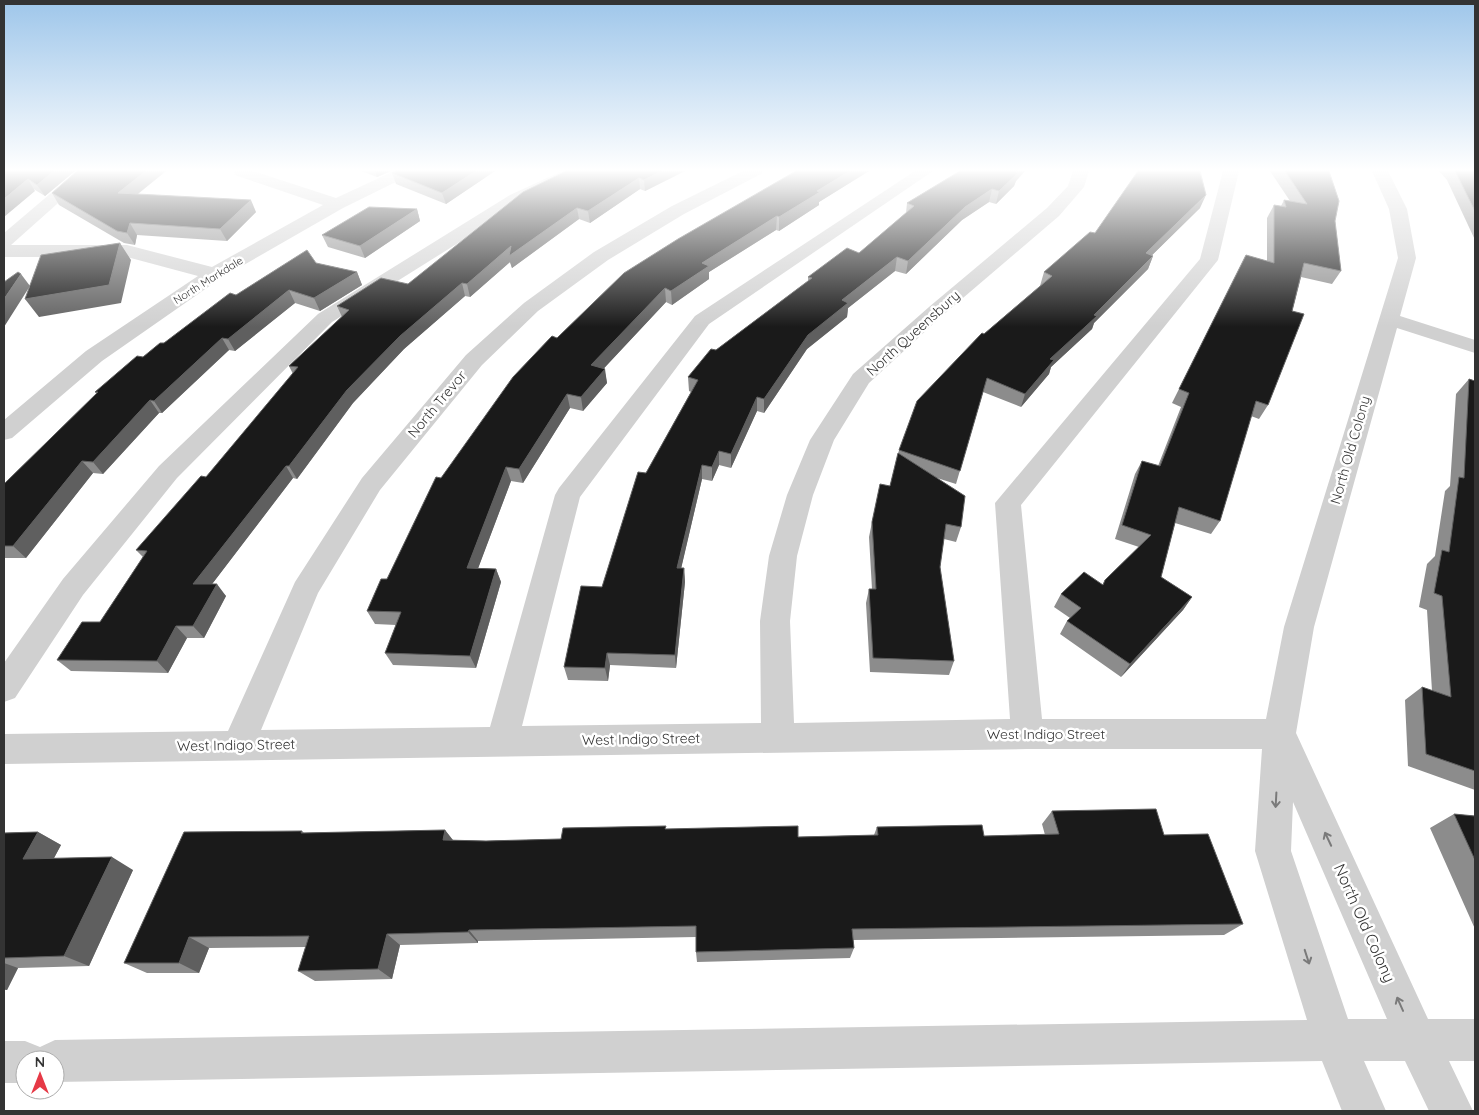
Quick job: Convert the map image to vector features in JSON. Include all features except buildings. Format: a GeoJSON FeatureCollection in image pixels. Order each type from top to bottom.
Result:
{"type":"FeatureCollection","features":[{"type":"Feature","properties":{"kind":"street"},"geometry":{"type":"LineString","coordinates":[[4,242],[26,223]]}},
{"type":"Feature","properties":{"kind":"street","name":"North Markdale"},"geometry":{"type":"LineString","coordinates":[[4,432],[94,356],[214,274],[304,223]]}},
{"type":"Feature","properties":{"kind":"street"},"geometry":{"type":"LineString","coordinates":[[4,688],[73,587],[168,472],[325,318],[477,223]]}},
{"type":"Feature","properties":{"kind":"street","name":"North Trevor"},"geometry":{"type":"LineString","coordinates":[[238,745],[305,590],[371,484],[432,408],[474,360],[532,307],[601,256],[656,223]]}},
{"type":"Feature","properties":{"kind":"street"},"geometry":{"type":"LineString","coordinates":[[502,741],[568,495],[702,320],[848,223]]}},
{"type":"Feature","properties":{"kind":"street","name":"North Queensbury"},"geometry":{"type":"LineString","coordinates":[[778,737],[775,621],[783,556],[800,495],[822,440],[861,379],[936,311],[1040,223]]}},
{"type":"Feature","properties":{"kind":"street"},"geometry":{"type":"LineString","coordinates":[[1027,734],[1008,503],[1209,260],[1218,223]]}},
{"type":"Feature","properties":{"kind":"street","name":"North Old Colony"},"geometry":{"type":"LineString","coordinates":[[1364,1111],[1334,1040],[1273,852],[1279,734],[1299,628],[1407,258],[1401,223]]}},
{"type":"Feature","properties":{"kind":"street"},"geometry":{"type":"LineString","coordinates":[[4,251],[127,251],[214,274]]}},
{"type":"Feature","properties":{"kind":"street"},"geometry":{"type":"LineString","coordinates":[[1389,320],[1475,347]]}},
{"type":"Feature","properties":{"kind":"street"},"geometry":{"type":"LineString","coordinates":[[70,351],[94,356]]}},
{"type":"Feature","properties":{"kind":"street","name":"West Indigo Street"},"geometry":{"type":"LineString","coordinates":[[4,749],[1027,734],[1279,734]]}},
{"type":"Feature","properties":{"kind":"street","name":"North Old Colony"},"geometry":{"type":"LineString","coordinates":[[1279,734],[1416,1041],[1451,1111]]}},
{"type":"Feature","properties":{"kind":"street"},"geometry":{"type":"LineString","coordinates":[[65,1061],[1334,1040],[1475,1040]]}}]}
